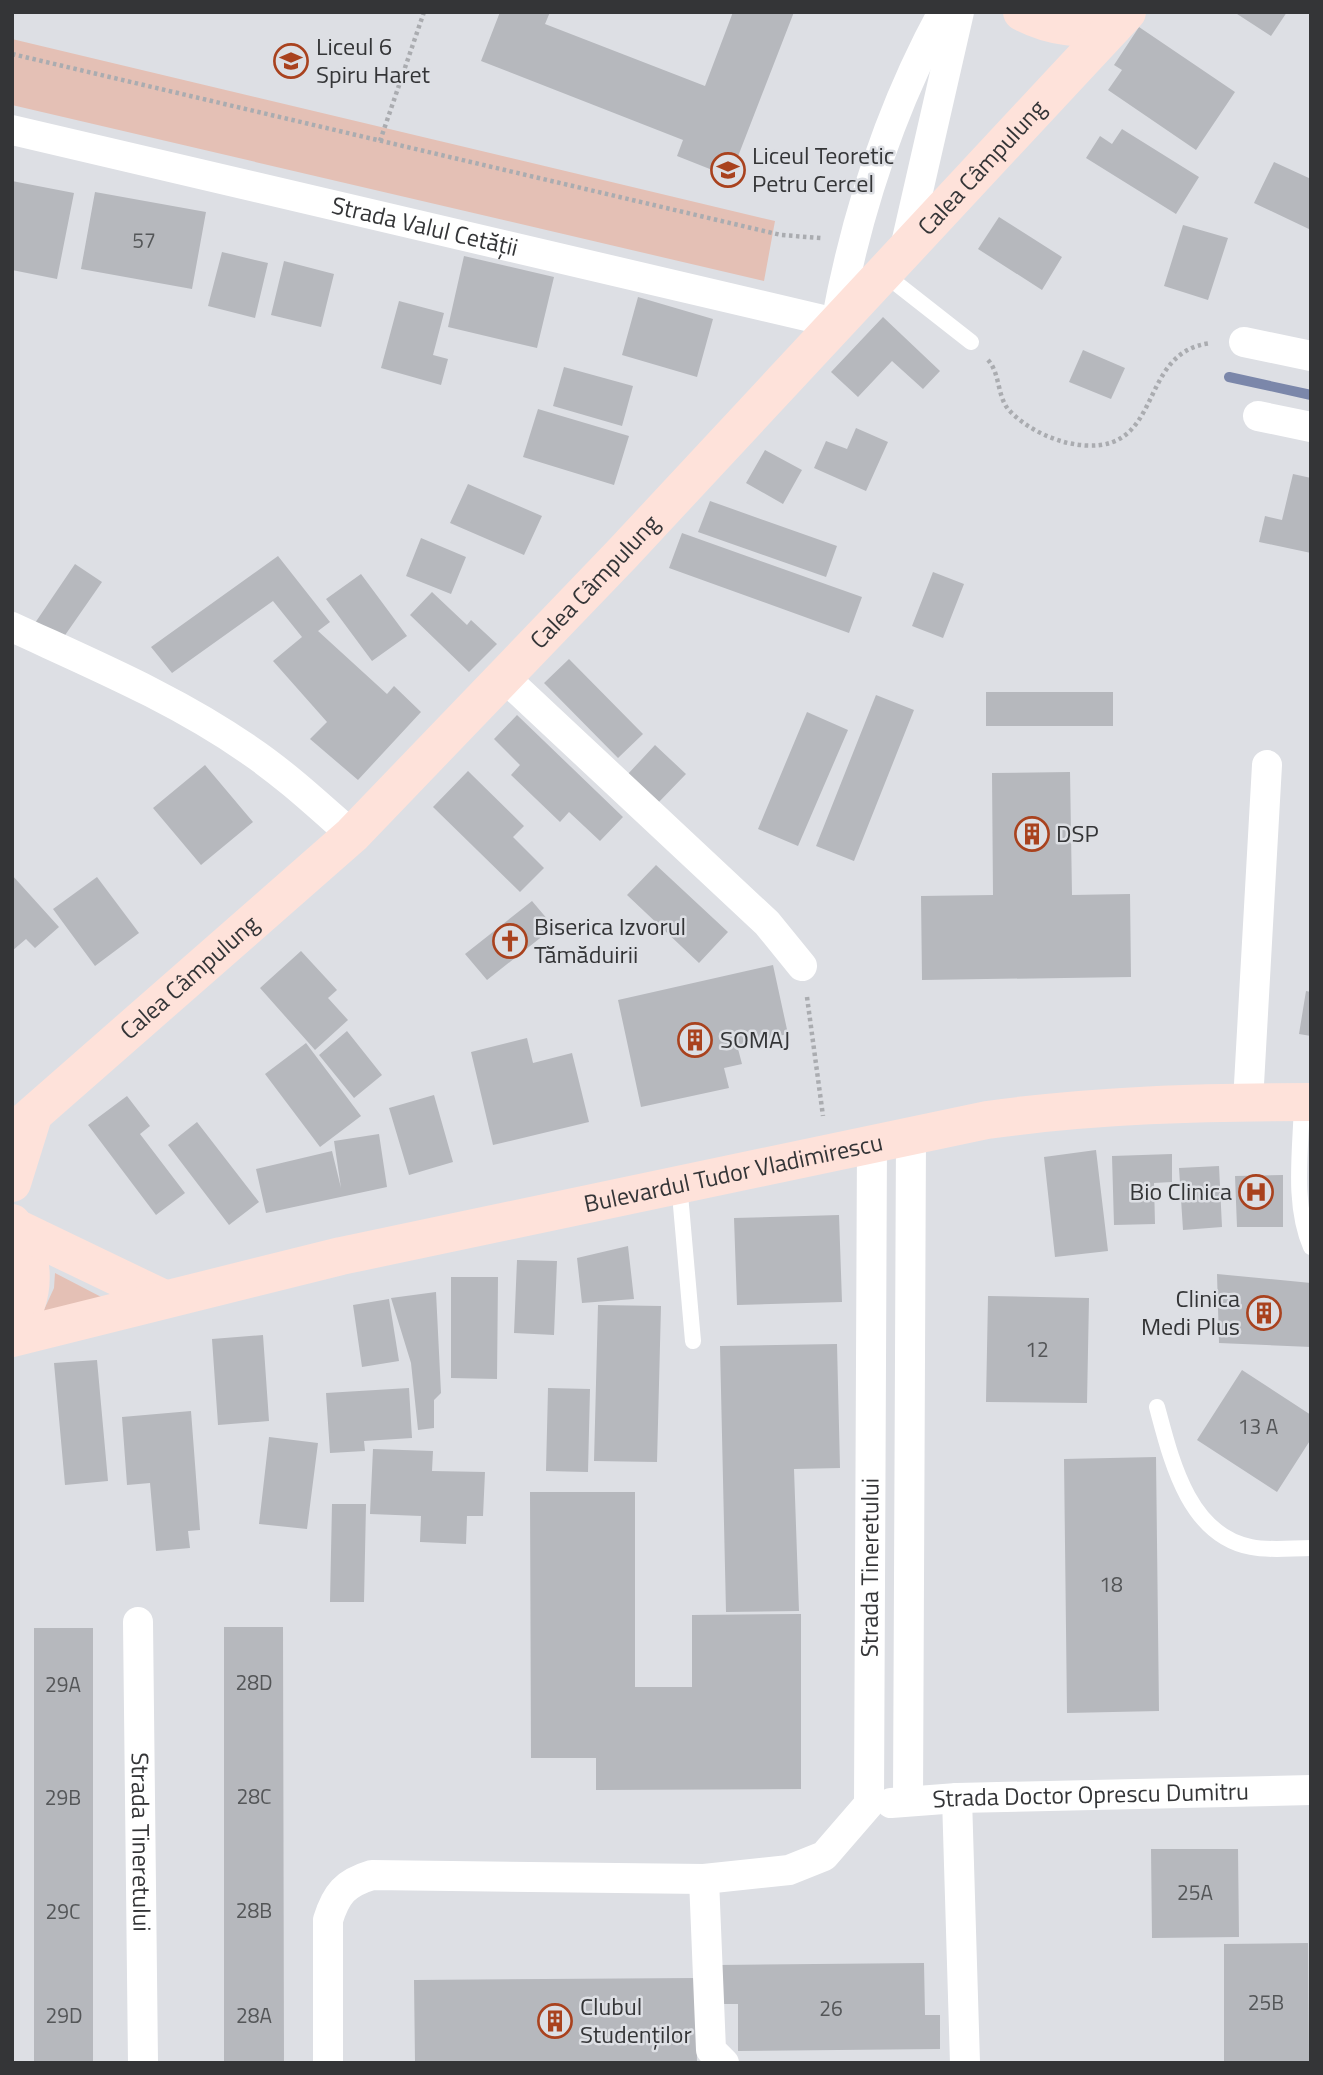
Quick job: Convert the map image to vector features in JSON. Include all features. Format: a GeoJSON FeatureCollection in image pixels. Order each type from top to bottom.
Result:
{"type":"FeatureCollection","features":[{"type":"Feature","properties":{"kind":"street"},"geometry":{"type":"LineString","coordinates":[[836,323],[853,240],[901,102],[943,12]]}},
{"type":"Feature","properties":{"kind":"street"},"geometry":{"type":"LineString","coordinates":[[894,261],[959,12]]}},
{"type":"Feature","properties":{"kind":"street"},"geometry":{"type":"LineString","coordinates":[[1022,12],[1038,21],[1079,29],[1120,20]]}},
{"type":"Feature","properties":{"kind":"street","name":"Calea Câmpulung"},"geometry":{"type":"LineString","coordinates":[[13,1175],[22,1126],[352,835],[505,678],[1120,20]]}},
{"type":"Feature","properties":{"kind":"street","name":"Strada Valul Cetății"},"geometry":{"type":"LineString","coordinates":[[12,130],[836,323]]}},
{"type":"Feature","properties":{"kind":"street"},"geometry":{"type":"LineString","coordinates":[[1244,342],[1311,356]]}},
{"type":"Feature","properties":{"kind":"street"},"geometry":{"type":"LineString","coordinates":[[1258,416],[1311,427]]}},
{"type":"Feature","properties":{"kind":"street"},"geometry":{"type":"LineString","coordinates":[[12,627],[173,704],[247,748],[284,774],[352,835]]}},
{"type":"Feature","properties":{"kind":"street"},"geometry":{"type":"LineString","coordinates":[[505,678],[767,923],[802,965]]}},
{"type":"Feature","properties":{"kind":"street"},"geometry":{"type":"LineString","coordinates":[[1248,1102],[1267,765]]}},
{"type":"Feature","properties":{"kind":"street","name":"Bulevardul Tudor Vladimirescu"},"geometry":{"type":"LineString","coordinates":[[12,1338],[341,1256],[872,1142],[1067,1109],[1307,1102]]}},
{"type":"Feature","properties":{"kind":"street","name":"Strada Tineretului"},"geometry":{"type":"LineString","coordinates":[[908,1801],[911,1135]]}},
{"type":"Feature","properties":{"kind":"street","name":"Strada Tineretului"},"geometry":{"type":"LineString","coordinates":[[869,1804],[872,1142]]}},
{"type":"Feature","properties":{"kind":"street"},"geometry":{"type":"LineString","coordinates":[[14,1225],[164,1299]]}},
{"type":"Feature","properties":{"kind":"street"},"geometry":{"type":"LineString","coordinates":[[12,1329],[27,1303],[32,1277],[26,1247],[14,1225]]}},
{"type":"Feature","properties":{"kind":"street","name":"Strada Tineretului"},"geometry":{"type":"LineString","coordinates":[[138,1622],[143,2063]]}},
{"type":"Feature","properties":{"kind":"street","name":"Strada Doctor Oprescu Dumitru"},"geometry":{"type":"LineString","coordinates":[[869,1804],[957,1798],[1311,1790]]}},
{"type":"Feature","properties":{"kind":"street"},"geometry":{"type":"LineString","coordinates":[[957,1798],[965,2063]]}},
{"type":"Feature","properties":{"kind":"street"},"geometry":{"type":"LineString","coordinates":[[328,2063],[328,1920],[335,1899],[347,1885],[372,1875],[704,1878],[789,1870],[824,1856],[869,1804]]}},
{"type":"Feature","properties":{"kind":"street"},"geometry":{"type":"LineString","coordinates":[[704,1878],[711,2050],[724,2063]]}},
{"type":"Feature","properties":{"kind":"lane"},"geometry":{"type":"LineString","coordinates":[[894,261],[971,342]]}},
{"type":"Feature","properties":{"kind":"lane"},"geometry":{"type":"LineString","coordinates":[[1307,1102],[1300,1190],[1305,1232],[1311,1247]]}},
{"type":"Feature","properties":{"kind":"lane"},"geometry":{"type":"LineString","coordinates":[[679,1183],[693,1341]]}},
{"type":"Feature","properties":{"kind":"lane"},"geometry":{"type":"LineString","coordinates":[[1157,1407],[1172,1462],[1188,1499],[1206,1521],[1232,1540],[1251,1547],[1311,1548]]}},
{"type":"Feature","properties":{"kind":"path"},"geometry":{"type":"LineString","coordinates":[[380,141],[424,12]]}},
{"type":"Feature","properties":{"kind":"path"},"geometry":{"type":"LineString","coordinates":[[12,54],[781,235],[853,240]]}},
{"type":"Feature","properties":{"kind":"path"},"geometry":{"type":"LineString","coordinates":[[971,342],[993,365],[999,391],[1008,409],[1042,434],[1086,446],[1107,444],[1126,437],[1142,416],[1163,371],[1182,353],[1201,344],[1244,342]]}},
{"type":"Feature","properties":{"kind":"path"},"geometry":{"type":"LineString","coordinates":[[802,965],[828,1152]]}},
{"type":"Feature","properties":{"kind":"shaded area"},"geometry":{"type":"Polygon","coordinates":[[[12,39],[775,221],[764,281],[12,105],[12,39]]]}},
{"type":"Feature","properties":{"kind":"shaded area"},"geometry":{"type":"Polygon","coordinates":[[[55,1273],[109,1301],[43,1312],[54,1288],[55,1273]]]}},
{"type":"Feature","properties":{"kind":"building"},"geometry":{"type":"Polygon","coordinates":[[[500,12],[550,12],[545,24],[705,86],[733,12],[794,12],[730,177],[677,156],[683,140],[481,61],[500,12]]]}},
{"type":"Feature","properties":{"kind":"building"},"geometry":{"type":"Polygon","coordinates":[[[1234,12],[1287,12],[1271,36],[1234,12]]]}},
{"type":"Feature","properties":{"kind":"building"},"geometry":{"type":"Polygon","coordinates":[[[1139,27],[1235,92],[1196,150],[1108,90],[1122,70],[1114,65],[1139,27]]]}},
{"type":"Feature","properties":{"kind":"building"},"geometry":{"type":"Polygon","coordinates":[[[1122,129],[1199,177],[1176,214],[1086,158],[1100,136],[1112,144],[1122,129]]]}},
{"type":"Feature","properties":{"kind":"building"},"geometry":{"type":"Polygon","coordinates":[[[1274,162],[1311,179],[1311,230],[1254,203],[1274,162]]]}},
{"type":"Feature","properties":{"kind":"building"},"geometry":{"type":"Polygon","coordinates":[[[12,181],[74,193],[57,279],[12,270],[12,181]]]}},
{"type":"Feature","properties":{"kind":"building"},"geometry":{"type":"Polygon","coordinates":[[[95,192],[206,212],[192,289],[81,269],[95,192]]]}},
{"type":"Feature","properties":{"kind":"building"},"geometry":{"type":"Polygon","coordinates":[[[999,217],[1062,257],[1042,290],[978,249],[999,217]]]}},
{"type":"Feature","properties":{"kind":"building"},"geometry":{"type":"Polygon","coordinates":[[[1183,225],[1228,238],[1208,300],[1164,286],[1183,225]]]}},
{"type":"Feature","properties":{"kind":"building"},"geometry":{"type":"Polygon","coordinates":[[[222,252],[268,263],[255,318],[208,306],[222,252]]]}},
{"type":"Feature","properties":{"kind":"building"},"geometry":{"type":"Polygon","coordinates":[[[464,256],[554,277],[537,348],[448,327],[464,256]]]}},
{"type":"Feature","properties":{"kind":"building"},"geometry":{"type":"Polygon","coordinates":[[[284,261],[334,274],[321,327],[271,315],[284,261]]]}},
{"type":"Feature","properties":{"kind":"building"},"geometry":{"type":"Polygon","coordinates":[[[638,297],[713,319],[697,377],[622,355],[638,297]]]}},
{"type":"Feature","properties":{"kind":"building"},"geometry":{"type":"Polygon","coordinates":[[[399,301],[444,313],[433,355],[448,359],[441,385],[381,368],[399,301]]]}},
{"type":"Feature","properties":{"kind":"building"},"geometry":{"type":"Polygon","coordinates":[[[883,317],[940,371],[923,389],[892,361],[858,397],[831,372],[883,317]]]}},
{"type":"Feature","properties":{"kind":"building"},"geometry":{"type":"Polygon","coordinates":[[[1083,350],[1125,368],[1111,399],[1069,382],[1083,350]]]}},
{"type":"Feature","properties":{"kind":"building"},"geometry":{"type":"Polygon","coordinates":[[[564,367],[633,386],[622,426],[553,406],[564,367]]]}},
{"type":"Feature","properties":{"kind":"building"},"geometry":{"type":"Polygon","coordinates":[[[538,409],[629,436],[614,485],[523,457],[538,409]]]}},
{"type":"Feature","properties":{"kind":"building"},"geometry":{"type":"Polygon","coordinates":[[[856,428],[888,442],[866,491],[814,468],[826,441],[847,449],[856,428]]]}},
{"type":"Feature","properties":{"kind":"building"},"geometry":{"type":"Polygon","coordinates":[[[765,450],[802,470],[783,504],[746,483],[765,450]]]}},
{"type":"Feature","properties":{"kind":"building"},"geometry":{"type":"Polygon","coordinates":[[[1293,474],[1311,478],[1311,553],[1259,542],[1265,516],[1282,520],[1293,474]]]}},
{"type":"Feature","properties":{"kind":"building"},"geometry":{"type":"Polygon","coordinates":[[[468,484],[542,516],[524,555],[450,523],[468,484]]]}},
{"type":"Feature","properties":{"kind":"building"},"geometry":{"type":"Polygon","coordinates":[[[710,501],[837,546],[826,577],[698,532],[710,501]]]}},
{"type":"Feature","properties":{"kind":"building"},"geometry":{"type":"Polygon","coordinates":[[[682,533],[862,597],[849,633],[669,568],[682,533]]]}},
{"type":"Feature","properties":{"kind":"building"},"geometry":{"type":"Polygon","coordinates":[[[421,538],[466,557],[451,594],[406,576],[421,538]]]}},
{"type":"Feature","properties":{"kind":"building"},"geometry":{"type":"Polygon","coordinates":[[[278,556],[330,622],[318,631],[387,694],[394,686],[421,712],[358,780],[310,739],[327,722],[273,661],[302,637],[273,601],[172,673],[151,647],[278,556]]]}},
{"type":"Feature","properties":{"kind":"building"},"geometry":{"type":"Polygon","coordinates":[[[75,564],[102,582],[61,641],[35,623],[75,564]]]}},
{"type":"Feature","properties":{"kind":"building"},"geometry":{"type":"Polygon","coordinates":[[[933,572],[964,584],[943,638],[912,626],[933,572]]]}},
{"type":"Feature","properties":{"kind":"building"},"geometry":{"type":"Polygon","coordinates":[[[361,574],[407,636],[372,661],[326,599],[361,574]]]}},
{"type":"Feature","properties":{"kind":"building"},"geometry":{"type":"Polygon","coordinates":[[[432,592],[467,625],[471,620],[497,644],[469,672],[410,615],[432,592]]]}},
{"type":"Feature","properties":{"kind":"building"},"geometry":{"type":"Polygon","coordinates":[[[569,659],[643,734],[618,758],[544,683],[569,659]]]}},
{"type":"Feature","properties":{"kind":"building"},"geometry":{"type":"Polygon","coordinates":[[[986,692],[1113,692],[1113,726],[986,726],[986,692]]]}},
{"type":"Feature","properties":{"kind":"building"},"geometry":{"type":"Polygon","coordinates":[[[876,695],[914,710],[854,861],[816,846],[876,695]]]}},
{"type":"Feature","properties":{"kind":"building"},"geometry":{"type":"Polygon","coordinates":[[[807,712],[848,730],[798,846],[758,829],[807,712]]]}},
{"type":"Feature","properties":{"kind":"building"},"geometry":{"type":"Polygon","coordinates":[[[517,715],[623,817],[600,841],[569,812],[560,822],[511,775],[520,765],[494,739],[517,715]]]}},
{"type":"Feature","properties":{"kind":"building"},"geometry":{"type":"Polygon","coordinates":[[[655,745],[686,774],[657,804],[627,775],[655,745]]]}},
{"type":"Feature","properties":{"kind":"building"},"geometry":{"type":"Polygon","coordinates":[[[205,765],[253,822],[201,865],[153,808],[205,765]]]}},
{"type":"Feature","properties":{"kind":"building"},"geometry":{"type":"Polygon","coordinates":[[[468,771],[524,826],[513,837],[544,868],[520,892],[433,807],[468,771]]]}},
{"type":"Feature","properties":{"kind":"building","name":"DSP"},"geometry":{"type":"Polygon","coordinates":[[[1070,772],[1072,895],[1130,894],[1131,977],[922,980],[921,896],[993,895],[992,773],[1070,772]]]}},
{"type":"Feature","properties":{"kind":"building"},"geometry":{"type":"Polygon","coordinates":[[[656,865],[728,932],[699,963],[627,895],[656,865]]]}},
{"type":"Feature","properties":{"kind":"building"},"geometry":{"type":"Polygon","coordinates":[[[12,875],[59,927],[35,948],[26,939],[12,951],[12,875]]]}},
{"type":"Feature","properties":{"kind":"building"},"geometry":{"type":"Polygon","coordinates":[[[97,877],[139,933],[95,966],[53,909],[97,877]]]}},
{"type":"Feature","properties":{"kind":"building","name":"Biserica Izvorul Tămăduirii"},"geometry":{"type":"Polygon","coordinates":[[[532,901],[554,927],[487,980],[465,954],[532,901]]]}},
{"type":"Feature","properties":{"kind":"building"},"geometry":{"type":"Polygon","coordinates":[[[301,951],[337,990],[328,998],[348,1020],[315,1050],[260,988],[301,951]]]}},
{"type":"Feature","properties":{"kind":"building","name":"SOMAJ"},"geometry":{"type":"Polygon","coordinates":[[[773,965],[788,1034],[737,1045],[742,1064],[724,1068],[729,1088],[641,1107],[618,1000],[773,965]]]}},
{"type":"Feature","properties":{"kind":"building"},"geometry":{"type":"Polygon","coordinates":[[[1306,991],[1311,992],[1311,1036],[1299,1034],[1306,991]]]}},
{"type":"Feature","properties":{"kind":"building"},"geometry":{"type":"Polygon","coordinates":[[[347,1031],[382,1075],[354,1098],[319,1055],[347,1031]]]}},
{"type":"Feature","properties":{"kind":"building"},"geometry":{"type":"Polygon","coordinates":[[[527,1038],[533,1063],[572,1053],[589,1122],[493,1145],[471,1052],[527,1038]]]}},
{"type":"Feature","properties":{"kind":"building"},"geometry":{"type":"Polygon","coordinates":[[[306,1043],[361,1116],[320,1147],[265,1074],[306,1043]]]}},
{"type":"Feature","properties":{"kind":"building"},"geometry":{"type":"Polygon","coordinates":[[[434,1095],[453,1162],[409,1175],[389,1108],[434,1095]]]}},
{"type":"Feature","properties":{"kind":"building"},"geometry":{"type":"Polygon","coordinates":[[[127,1096],[150,1126],[140,1134],[185,1193],[156,1215],[88,1125],[127,1096]]]}},
{"type":"Feature","properties":{"kind":"building"},"geometry":{"type":"Polygon","coordinates":[[[197,1122],[259,1202],[229,1225],[168,1145],[197,1122]]]}},
{"type":"Feature","properties":{"kind":"building"},"geometry":{"type":"Polygon","coordinates":[[[379,1134],[387,1187],[266,1213],[256,1169],[332,1151],[341,1188],[334,1141],[379,1134]]]}},
{"type":"Feature","properties":{"kind":"building"},"geometry":{"type":"Polygon","coordinates":[[[1096,1150],[1108,1251],[1055,1257],[1044,1157],[1096,1150]]]}},
{"type":"Feature","properties":{"kind":"building"},"geometry":{"type":"Polygon","coordinates":[[[1172,1154],[1172,1182],[1154,1183],[1155,1224],[1114,1225],[1112,1156],[1172,1154]]]}},
{"type":"Feature","properties":{"kind":"building"},"geometry":{"type":"Polygon","coordinates":[[[1219,1166],[1222,1227],[1183,1230],[1179,1168],[1219,1166]]]}},
{"type":"Feature","properties":{"kind":"building"},"geometry":{"type":"Polygon","coordinates":[[[1283,1175],[1283,1227],[1237,1227],[1235,1176],[1283,1175]]]}},
{"type":"Feature","properties":{"kind":"building"},"geometry":{"type":"Polygon","coordinates":[[[839,1215],[842,1302],[737,1305],[734,1218],[839,1215]]]}},
{"type":"Feature","properties":{"kind":"building"},"geometry":{"type":"Polygon","coordinates":[[[628,1246],[634,1299],[582,1303],[577,1258],[628,1246]]]}},
{"type":"Feature","properties":{"kind":"building"},"geometry":{"type":"Polygon","coordinates":[[[517,1260],[557,1261],[554,1335],[514,1333],[517,1260]]]}},
{"type":"Feature","properties":{"kind":"building","name":"Clinica Medi Plus"},"geometry":{"type":"Polygon","coordinates":[[[1217,1274],[1311,1283],[1311,1347],[1219,1343],[1217,1274]]]}},
{"type":"Feature","properties":{"kind":"building"},"geometry":{"type":"Polygon","coordinates":[[[451,1277],[498,1277],[497,1379],[451,1378],[451,1277]]]}},
{"type":"Feature","properties":{"kind":"building"},"geometry":{"type":"Polygon","coordinates":[[[436,1292],[441,1393],[434,1400],[434,1428],[418,1430],[411,1363],[391,1298],[436,1292]]]}},
{"type":"Feature","properties":{"kind":"building"},"geometry":{"type":"Polygon","coordinates":[[[988,1296],[1089,1298],[1087,1403],[986,1402],[988,1296]]]}},
{"type":"Feature","properties":{"kind":"building"},"geometry":{"type":"Polygon","coordinates":[[[389,1299],[399,1361],[362,1367],[353,1305],[389,1299]]]}},
{"type":"Feature","properties":{"kind":"building"},"geometry":{"type":"Polygon","coordinates":[[[598,1305],[661,1306],[657,1462],[594,1461],[598,1305]]]}},
{"type":"Feature","properties":{"kind":"building"},"geometry":{"type":"Polygon","coordinates":[[[263,1335],[269,1421],[218,1425],[212,1339],[263,1335]]]}},
{"type":"Feature","properties":{"kind":"building"},"geometry":{"type":"Polygon","coordinates":[[[837,1344],[840,1468],[794,1469],[799,1611],[726,1612],[720,1346],[837,1344]]]}},
{"type":"Feature","properties":{"kind":"building"},"geometry":{"type":"Polygon","coordinates":[[[97,1360],[108,1481],[65,1485],[54,1363],[97,1360]]]}},
{"type":"Feature","properties":{"kind":"building"},"geometry":{"type":"Polygon","coordinates":[[[1242,1370],[1311,1415],[1311,1439],[1277,1492],[1197,1440],[1242,1370]]]}},
{"type":"Feature","properties":{"kind":"building"},"geometry":{"type":"Polygon","coordinates":[[[409,1388],[412,1438],[364,1441],[365,1451],[330,1453],[326,1393],[409,1388]]]}},
{"type":"Feature","properties":{"kind":"building"},"geometry":{"type":"Polygon","coordinates":[[[548,1388],[590,1389],[588,1472],[546,1471],[548,1388]]]}},
{"type":"Feature","properties":{"kind":"building"},"geometry":{"type":"Polygon","coordinates":[[[191,1411],[200,1530],[188,1531],[190,1548],[156,1551],[150,1483],[127,1485],[122,1417],[191,1411]]]}},
{"type":"Feature","properties":{"kind":"building"},"geometry":{"type":"Polygon","coordinates":[[[269,1437],[318,1443],[307,1529],[259,1524],[269,1437]]]}},
{"type":"Feature","properties":{"kind":"building"},"geometry":{"type":"Polygon","coordinates":[[[373,1449],[433,1451],[432,1471],[485,1472],[483,1516],[467,1516],[466,1544],[420,1542],[421,1516],[370,1514],[373,1449]]]}},
{"type":"Feature","properties":{"kind":"building"},"geometry":{"type":"Polygon","coordinates":[[[1156,1457],[1159,1711],[1067,1713],[1064,1459],[1156,1457]]]}},
{"type":"Feature","properties":{"kind":"building"},"geometry":{"type":"Polygon","coordinates":[[[530,1492],[635,1492],[635,1687],[692,1687],[692,1615],[801,1614],[801,1789],[596,1790],[596,1758],[531,1758],[530,1492]]]}},
{"type":"Feature","properties":{"kind":"building"},"geometry":{"type":"Polygon","coordinates":[[[332,1504],[366,1504],[364,1602],[330,1602],[332,1504]]]}},
{"type":"Feature","properties":{"kind":"building"},"geometry":{"type":"Polygon","coordinates":[[[224,1627],[283,1627],[284,2063],[224,2063],[224,1627]]]}},
{"type":"Feature","properties":{"kind":"building"},"geometry":{"type":"Polygon","coordinates":[[[34,1628],[93,1628],[93,2063],[34,2063],[34,1628]]]}},
{"type":"Feature","properties":{"kind":"building"},"geometry":{"type":"Polygon","coordinates":[[[1151,1849],[1238,1849],[1239,1937],[1152,1938],[1151,1849]]]}},
{"type":"Feature","properties":{"kind":"building"},"geometry":{"type":"Polygon","coordinates":[[[1308,1943],[1309,2063],[1224,2063],[1224,1944],[1308,1943]]]}},
{"type":"Feature","properties":{"kind":"building"},"geometry":{"type":"Polygon","coordinates":[[[924,1963],[925,2015],[940,2015],[940,2049],[738,2051],[738,2004],[718,2004],[718,1965],[924,1963]]]}},
{"type":"Feature","properties":{"kind":"building","name":"Clubul Studenților"},"geometry":{"type":"Polygon","coordinates":[[[696,1978],[697,2063],[415,2062],[414,1980],[696,1978]]]}},
{"type":"Feature","properties":{"kind":"waterway"},"geometry":{"type":"LineString","coordinates":[[1229,377],[1311,395]]}},
{"type":"Feature","properties":{"kind":"place","name":"Liceul 6 Spiru Haret"},"geometry":{"type":"Point","coordinates":[291,61]}},
{"type":"Feature","properties":{"kind":"place","name":"Liceul Teoretic Petru Cercel"},"geometry":{"type":"Point","coordinates":[728,170]}},
{"type":"Feature","properties":{"kind":"place","name":"DSP"},"geometry":{"type":"Point","coordinates":[1032,834]}},
{"type":"Feature","properties":{"kind":"place","name":"Biserica Izvorul Tămăduirii"},"geometry":{"type":"Point","coordinates":[510,941]}},
{"type":"Feature","properties":{"kind":"place","name":"SOMAJ"},"geometry":{"type":"Point","coordinates":[695,1040]}},
{"type":"Feature","properties":{"kind":"place","name":"Bio Clinica"},"geometry":{"type":"Point","coordinates":[1256,1192]}},
{"type":"Feature","properties":{"kind":"place","name":"Clinica Medi Plus"},"geometry":{"type":"Point","coordinates":[1264,1313]}},
{"type":"Feature","properties":{"kind":"place","name":"Clubul Studenților"},"geometry":{"type":"Point","coordinates":[555,2021]}}]}
